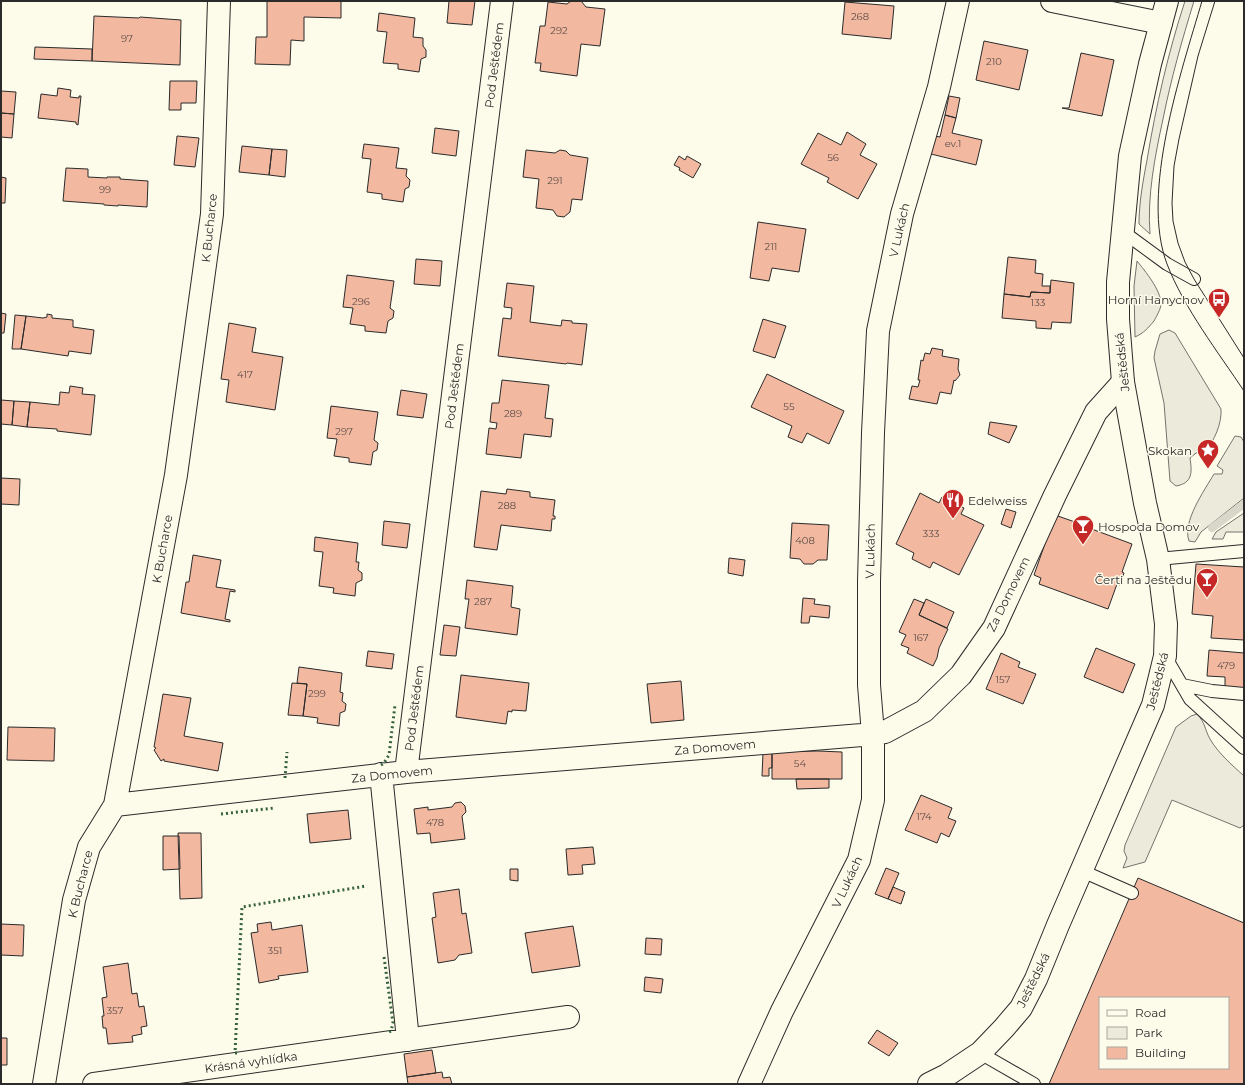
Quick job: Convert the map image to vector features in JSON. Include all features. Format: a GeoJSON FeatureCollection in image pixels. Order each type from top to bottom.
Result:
{"type":"FeatureCollection","features":[{"type":"Feature","properties":{"kind":"street","name":"K Bucharce"},"geometry":{"type":"LineString","coordinates":[[44,1084],[74,900],[89,847],[115,805],[176,475],[212,214],[218,1]]}},
{"type":"Feature","properties":{"kind":"street","name":"Pod Ještědem"},"geometry":{"type":"LineString","coordinates":[[406,772],[502,1]]}},
{"type":"Feature","properties":{"kind":"street","name":"V Lukách"},"geometry":{"type":"LineString","coordinates":[[749,1084],[782,1011],[859,860],[873,800],[873,734],[869,685],[869,581],[873,433],[878,331],[902,214],[939,87],[958,1]]}},
{"type":"Feature","properties":{"kind":"street"},"geometry":{"type":"LineString","coordinates":[[1052,1],[1161,23]]}},
{"type":"Feature","properties":{"kind":"street","name":"Ještědská"},"geometry":{"type":"LineString","coordinates":[[929,1084],[947,1075],[980,1053],[1021,1008],[1036,980],[1058,925],[1153,705],[1165,656],[1166,624],[1158,559],[1145,503],[1123,382],[1118,319],[1118,282],[1130,156],[1167,1]]}},
{"type":"Feature","properties":{"kind":"street","name":"Za Domovem"},"geometry":{"type":"LineString","coordinates":[[115,805],[381,774],[885,732],[924,711],[961,675],[994,628],[1055,495],[1096,412],[1123,382]]}},
{"type":"Feature","properties":{"kind":"street"},"geometry":{"type":"LineString","coordinates":[[381,774],[408,1040]]}},
{"type":"Feature","properties":{"kind":"street","name":"Krásná vyhlídka"},"geometry":{"type":"LineString","coordinates":[[94,1084],[568,1017]]}},
{"type":"Feature","properties":{"kind":"lane"},"geometry":{"type":"LineString","coordinates":[[1122,231],[1167,264],[1194,279]]}},
{"type":"Feature","properties":{"kind":"lane"},"geometry":{"type":"LineString","coordinates":[[1158,559],[1244,551]]}},
{"type":"Feature","properties":{"kind":"lane"},"geometry":{"type":"LineString","coordinates":[[1165,656],[1190,699],[1244,748]]}},
{"type":"Feature","properties":{"kind":"lane"},"geometry":{"type":"LineString","coordinates":[[1182,685],[1212,691],[1244,694]]}},
{"type":"Feature","properties":{"kind":"lane"},"geometry":{"type":"LineString","coordinates":[[1082,871],[1132,893]]}},
{"type":"Feature","properties":{"kind":"lane"},"geometry":{"type":"LineString","coordinates":[[980,1053],[1034,1084]]}},
{"type":"Feature","properties":{"kind":"green space"},"geometry":{"type":"Polygon","coordinates":[[[1185,1],[1194,1],[1173,74],[1157,147],[1152,176],[1149,220],[1150,234],[1139,224],[1142,192],[1154,120],[1163,80],[1185,1]]]}},
{"type":"Feature","properties":{"kind":"green space"},"geometry":{"type":"Polygon","coordinates":[[[1137,261],[1156,287],[1161,304],[1154,321],[1148,328],[1135,337],[1134,286],[1137,261]]]}},
{"type":"Feature","properties":{"kind":"green space"},"geometry":{"type":"Polygon","coordinates":[[[1169,330],[1175,333],[1221,409],[1219,426],[1211,443],[1205,452],[1196,453],[1190,458],[1191,472],[1188,480],[1182,485],[1176,486],[1170,481],[1164,403],[1154,358],[1160,334],[1169,330]]]}},
{"type":"Feature","properties":{"kind":"green space"},"geometry":{"type":"Polygon","coordinates":[[[1235,436],[1241,437],[1244,442],[1244,498],[1201,532],[1195,542],[1189,541],[1188,533],[1191,516],[1214,474],[1222,474],[1223,470],[1217,466],[1235,436]]]}},
{"type":"Feature","properties":{"kind":"green space"},"geometry":{"type":"Polygon","coordinates":[[[1244,513],[1244,532],[1226,532],[1223,539],[1212,539],[1216,532],[1244,513]]]}},
{"type":"Feature","properties":{"kind":"green space"},"geometry":{"type":"Polygon","coordinates":[[[1197,714],[1217,749],[1244,776],[1244,825],[1240,828],[1172,800],[1145,862],[1123,868],[1127,858],[1124,851],[1125,845],[1176,727],[1191,716],[1197,714]]]}},
{"type":"Feature","properties":{"kind":"building"},"geometry":{"type":"Polygon","coordinates":[[[267,1],[341,1],[341,18],[304,17],[304,41],[291,40],[290,65],[255,64],[256,37],[267,37],[267,1]]]}},
{"type":"Feature","properties":{"kind":"building"},"geometry":{"type":"Polygon","coordinates":[[[449,1],[475,1],[472,25],[447,23],[449,1]]]}},
{"type":"Feature","properties":{"kind":"building"},"geometry":{"type":"Polygon","coordinates":[[[571,1],[581,1],[586,7],[605,9],[600,46],[581,44],[577,76],[540,71],[541,63],[535,63],[540,26],[545,26],[548,2],[567,4],[571,1]]]}},
{"type":"Feature","properties":{"kind":"building"},"geometry":{"type":"Polygon","coordinates":[[[845,2],[894,6],[891,39],[842,34],[845,2]]]}},
{"type":"Feature","properties":{"kind":"building"},"geometry":{"type":"Polygon","coordinates":[[[379,13],[415,18],[413,37],[423,38],[423,46],[426,50],[426,57],[421,59],[419,72],[398,69],[398,64],[383,63],[387,32],[377,31],[379,13]]]}},
{"type":"Feature","properties":{"kind":"building"},"geometry":{"type":"Polygon","coordinates":[[[94,16],[181,20],[180,65],[92,61],[94,16]]]}},
{"type":"Feature","properties":{"kind":"building"},"geometry":{"type":"Polygon","coordinates":[[[984,41],[1028,50],[1019,90],[976,80],[984,41]]]}},
{"type":"Feature","properties":{"kind":"building"},"geometry":{"type":"Polygon","coordinates":[[[35,47],[92,49],[92,61],[34,59],[35,47]]]}},
{"type":"Feature","properties":{"kind":"building"},"geometry":{"type":"Polygon","coordinates":[[[1081,53],[1114,60],[1102,116],[1062,108],[1069,108],[1081,53]]]}},
{"type":"Feature","properties":{"kind":"building"},"geometry":{"type":"Polygon","coordinates":[[[170,81],[197,81],[196,103],[181,103],[181,110],[169,110],[170,81]]]}},
{"type":"Feature","properties":{"kind":"building"},"geometry":{"type":"Polygon","coordinates":[[[58,88],[71,90],[70,97],[79,98],[79,96],[81,96],[78,125],[76,122],[38,118],[41,94],[57,96],[58,88]]]}},
{"type":"Feature","properties":{"kind":"building"},"geometry":{"type":"Polygon","coordinates":[[[1,91],[16,92],[14,114],[1,113],[1,91]]]}},
{"type":"Feature","properties":{"kind":"building"},"geometry":{"type":"Polygon","coordinates":[[[949,96],[960,98],[956,118],[945,115],[949,96]]]}},
{"type":"Feature","properties":{"kind":"building"},"geometry":{"type":"Polygon","coordinates":[[[1,113],[14,114],[12,138],[1,137],[1,113]]]}},
{"type":"Feature","properties":{"kind":"building"},"geometry":{"type":"Polygon","coordinates":[[[945,115],[956,118],[952,133],[982,140],[976,165],[931,154],[935,136],[940,137],[945,115]]]}},
{"type":"Feature","properties":{"kind":"building"},"geometry":{"type":"Polygon","coordinates":[[[435,128],[459,131],[456,156],[432,153],[435,128]]]}},
{"type":"Feature","properties":{"kind":"building"},"geometry":{"type":"Polygon","coordinates":[[[847,132],[866,144],[860,155],[877,164],[858,199],[827,182],[829,178],[801,164],[818,133],[841,145],[847,132]]]}},
{"type":"Feature","properties":{"kind":"building"},"geometry":{"type":"Polygon","coordinates":[[[177,136],[199,138],[195,167],[174,165],[177,136]]]}},
{"type":"Feature","properties":{"kind":"building"},"geometry":{"type":"Polygon","coordinates":[[[364,144],[399,148],[396,168],[407,169],[406,176],[410,180],[409,187],[405,189],[403,202],[382,199],[382,194],[367,192],[371,159],[362,158],[364,144]]]}},
{"type":"Feature","properties":{"kind":"building"},"geometry":{"type":"Polygon","coordinates":[[[242,146],[272,149],[269,175],[239,172],[242,146]]]}},
{"type":"Feature","properties":{"kind":"building"},"geometry":{"type":"Polygon","coordinates":[[[272,149],[287,150],[285,177],[269,175],[272,149]]]}},
{"type":"Feature","properties":{"kind":"building"},"geometry":{"type":"Polygon","coordinates":[[[526,150],[555,153],[560,150],[566,151],[570,155],[588,158],[582,200],[572,199],[570,212],[564,217],[557,216],[553,210],[536,208],[539,179],[523,177],[526,150]]]}},
{"type":"Feature","properties":{"kind":"building"},"geometry":{"type":"Polygon","coordinates":[[[679,156],[685,160],[687,156],[701,164],[693,178],[679,170],[680,168],[674,165],[679,156]]]}},
{"type":"Feature","properties":{"kind":"building"},"geometry":{"type":"Polygon","coordinates":[[[66,168],[88,169],[88,177],[120,177],[120,179],[148,181],[147,207],[63,201],[66,168]]]}},
{"type":"Feature","properties":{"kind":"building"},"geometry":{"type":"Polygon","coordinates":[[[1,177],[6,178],[5,203],[1,203],[1,177]]]}},
{"type":"Feature","properties":{"kind":"building"},"geometry":{"type":"Polygon","coordinates":[[[758,222],[806,229],[799,272],[772,268],[769,281],[750,278],[758,222]]]}},
{"type":"Feature","properties":{"kind":"building"},"geometry":{"type":"Polygon","coordinates":[[[1008,257],[1036,260],[1035,273],[1043,274],[1042,286],[1050,286],[1050,293],[1031,292],[1030,297],[1004,294],[1008,257]]]}},
{"type":"Feature","properties":{"kind":"building"},"geometry":{"type":"Polygon","coordinates":[[[416,259],[442,261],[440,286],[414,284],[416,259]]]}},
{"type":"Feature","properties":{"kind":"building"},"geometry":{"type":"Polygon","coordinates":[[[347,275],[394,281],[390,308],[394,311],[393,318],[388,321],[386,333],[365,331],[365,326],[350,324],[353,308],[343,307],[347,275]]]}},
{"type":"Feature","properties":{"kind":"building"},"geometry":{"type":"Polygon","coordinates":[[[1051,280],[1074,283],[1071,323],[1052,322],[1051,329],[1036,328],[1036,321],[1002,318],[1004,294],[1030,297],[1031,292],[1050,293],[1051,280]]]}},
{"type":"Feature","properties":{"kind":"building"},"geometry":{"type":"Polygon","coordinates":[[[507,283],[534,286],[530,322],[561,326],[562,320],[572,321],[572,323],[587,324],[582,365],[498,356],[503,318],[511,319],[512,308],[504,307],[507,283]]]}},
{"type":"Feature","properties":{"kind":"building"},"geometry":{"type":"Polygon","coordinates":[[[1,313],[6,314],[4,333],[1,333],[1,313]]]}},
{"type":"Feature","properties":{"kind":"building"},"geometry":{"type":"Polygon","coordinates":[[[47,314],[52,315],[52,318],[73,320],[73,327],[94,330],[91,354],[69,351],[68,356],[21,349],[26,316],[43,318],[47,317],[47,314]]]}},
{"type":"Feature","properties":{"kind":"building"},"geometry":{"type":"Polygon","coordinates":[[[15,315],[26,316],[21,349],[12,349],[15,315]]]}},
{"type":"Feature","properties":{"kind":"building"},"geometry":{"type":"Polygon","coordinates":[[[763,319],[786,326],[775,358],[753,351],[763,319]]]}},
{"type":"Feature","properties":{"kind":"building"},"geometry":{"type":"Polygon","coordinates":[[[229,323],[256,328],[252,352],[283,357],[275,410],[226,402],[229,380],[221,379],[229,323]]]}},
{"type":"Feature","properties":{"kind":"building"},"geometry":{"type":"Polygon","coordinates":[[[932,348],[943,350],[942,356],[959,359],[958,369],[960,375],[955,381],[954,380],[951,394],[940,392],[937,404],[909,399],[912,386],[918,387],[920,380],[918,380],[921,360],[923,361],[925,353],[930,354],[932,348]]]}},
{"type":"Feature","properties":{"kind":"building"},"geometry":{"type":"Polygon","coordinates":[[[767,374],[844,411],[829,444],[807,433],[802,443],[788,437],[792,426],[751,407],[767,374]]]}},
{"type":"Feature","properties":{"kind":"building"},"geometry":{"type":"Polygon","coordinates":[[[502,380],[549,385],[545,418],[553,419],[551,437],[524,434],[521,458],[486,454],[489,428],[496,429],[497,423],[490,422],[492,403],[499,403],[502,380]]]}},
{"type":"Feature","properties":{"kind":"building"},"geometry":{"type":"Polygon","coordinates":[[[70,386],[83,388],[82,394],[95,395],[91,435],[57,431],[57,429],[27,427],[30,402],[59,405],[60,392],[69,393],[70,386]]]}},
{"type":"Feature","properties":{"kind":"building"},"geometry":{"type":"Polygon","coordinates":[[[401,390],[427,394],[423,418],[397,415],[401,390]]]}},
{"type":"Feature","properties":{"kind":"building"},"geometry":{"type":"Polygon","coordinates":[[[1,400],[14,401],[12,425],[1,424],[1,400]]]}},
{"type":"Feature","properties":{"kind":"building"},"geometry":{"type":"Polygon","coordinates":[[[14,401],[30,402],[27,427],[12,425],[14,401]]]}},
{"type":"Feature","properties":{"kind":"building"},"geometry":{"type":"Polygon","coordinates":[[[331,406],[378,412],[374,440],[378,443],[377,450],[373,452],[371,465],[349,462],[349,458],[334,456],[337,439],[327,438],[331,406]]]}},
{"type":"Feature","properties":{"kind":"building"},"geometry":{"type":"Polygon","coordinates":[[[990,422],[1017,426],[1009,443],[988,434],[990,422]]]}},
{"type":"Feature","properties":{"kind":"building"},"geometry":{"type":"Polygon","coordinates":[[[1,478],[20,479],[19,505],[1,504],[1,478]]]}},
{"type":"Feature","properties":{"kind":"building"},"geometry":{"type":"Polygon","coordinates":[[[507,489],[530,492],[530,497],[555,500],[553,516],[555,516],[555,519],[552,519],[551,531],[501,525],[497,550],[474,547],[481,491],[506,494],[507,489]]]}},
{"type":"Feature","properties":{"kind":"building"},"geometry":{"type":"Polygon","coordinates":[[[920,493],[939,503],[942,497],[964,508],[961,514],[984,525],[959,575],[933,562],[930,568],[912,559],[914,553],[896,544],[920,493]]]}},
{"type":"Feature","properties":{"kind":"building"},"geometry":{"type":"Polygon","coordinates":[[[1006,509],[1016,512],[1011,528],[1001,524],[1006,509]]]}},
{"type":"Feature","properties":{"kind":"building"},"geometry":{"type":"Polygon","coordinates":[[[1055,515],[1090,526],[1089,528],[1132,544],[1122,572],[1124,573],[1120,585],[1117,584],[1108,609],[1039,584],[1041,578],[1034,575],[1055,515]]]}},
{"type":"Feature","properties":{"kind":"building"},"geometry":{"type":"Polygon","coordinates":[[[384,521],[410,524],[407,548],[382,545],[384,521]]]}},
{"type":"Feature","properties":{"kind":"building"},"geometry":{"type":"Polygon","coordinates":[[[792,523],[829,525],[827,560],[818,560],[813,564],[804,564],[800,559],[790,558],[792,523]]]}},
{"type":"Feature","properties":{"kind":"building"},"geometry":{"type":"Polygon","coordinates":[[[315,537],[358,543],[356,562],[359,562],[358,570],[362,573],[362,580],[356,583],[355,596],[333,593],[334,588],[319,586],[323,552],[314,551],[315,537]]]}},
{"type":"Feature","properties":{"kind":"building"},"geometry":{"type":"Polygon","coordinates":[[[193,555],[221,560],[216,587],[235,590],[235,592],[230,591],[225,619],[230,620],[230,622],[181,613],[186,582],[189,582],[193,555]]]}},
{"type":"Feature","properties":{"kind":"building"},"geometry":{"type":"Polygon","coordinates":[[[729,558],[745,560],[743,576],[728,573],[729,558]]]}},
{"type":"Feature","properties":{"kind":"building"},"geometry":{"type":"Polygon","coordinates":[[[1196,564],[1244,567],[1244,640],[1211,638],[1213,616],[1192,614],[1196,564]]]}},
{"type":"Feature","properties":{"kind":"building"},"geometry":{"type":"Polygon","coordinates":[[[467,580],[513,586],[511,607],[520,609],[517,635],[465,628],[469,599],[465,599],[467,580]]]}},
{"type":"Feature","properties":{"kind":"building"},"geometry":{"type":"Polygon","coordinates":[[[803,598],[815,599],[814,604],[830,606],[829,618],[810,616],[809,623],[801,623],[803,598]]]}},
{"type":"Feature","properties":{"kind":"building"},"geometry":{"type":"Polygon","coordinates":[[[914,599],[924,603],[919,615],[948,629],[939,648],[937,658],[933,666],[907,653],[909,648],[901,645],[906,635],[899,632],[914,599]]]}},
{"type":"Feature","properties":{"kind":"building"},"geometry":{"type":"Polygon","coordinates":[[[926,599],[954,612],[947,628],[919,615],[926,599]]]}},
{"type":"Feature","properties":{"kind":"building"},"geometry":{"type":"Polygon","coordinates":[[[444,625],[460,627],[456,656],[440,655],[444,625]]]}},
{"type":"Feature","properties":{"kind":"building"},"geometry":{"type":"Polygon","coordinates":[[[1096,648],[1135,664],[1123,693],[1084,677],[1096,648]]]}},
{"type":"Feature","properties":{"kind":"building"},"geometry":{"type":"Polygon","coordinates":[[[1209,650],[1244,653],[1244,688],[1225,687],[1225,677],[1207,676],[1209,650]]]}},
{"type":"Feature","properties":{"kind":"building"},"geometry":{"type":"Polygon","coordinates":[[[368,651],[394,654],[392,669],[366,666],[368,651]]]}},
{"type":"Feature","properties":{"kind":"building"},"geometry":{"type":"Polygon","coordinates":[[[1001,653],[1020,662],[1018,667],[1036,674],[1023,704],[986,689],[1001,653]]]}},
{"type":"Feature","properties":{"kind":"building"},"geometry":{"type":"Polygon","coordinates":[[[299,667],[342,673],[340,692],[343,693],[342,701],[346,704],[345,711],[340,713],[339,726],[317,723],[318,718],[303,716],[307,684],[297,683],[299,667]]]}},
{"type":"Feature","properties":{"kind":"building"},"geometry":{"type":"Polygon","coordinates":[[[461,675],[529,683],[526,711],[508,711],[506,724],[456,717],[461,675]]]}},
{"type":"Feature","properties":{"kind":"building"},"geometry":{"type":"Polygon","coordinates":[[[681,681],[684,720],[651,723],[647,684],[681,681]]]}},
{"type":"Feature","properties":{"kind":"building"},"geometry":{"type":"Polygon","coordinates":[[[292,683],[307,684],[303,716],[288,715],[292,683]]]}},
{"type":"Feature","properties":{"kind":"building"},"geometry":{"type":"Polygon","coordinates":[[[163,694],[191,698],[184,736],[223,743],[218,771],[164,761],[164,759],[161,761],[154,750],[156,748],[154,747],[163,694]]]}},
{"type":"Feature","properties":{"kind":"building"},"geometry":{"type":"Polygon","coordinates":[[[8,727],[55,728],[54,761],[7,760],[8,727]]]}},
{"type":"Feature","properties":{"kind":"building"},"geometry":{"type":"Polygon","coordinates":[[[772,752],[842,752],[842,779],[772,779],[772,752]]]}},
{"type":"Feature","properties":{"kind":"building"},"geometry":{"type":"Polygon","coordinates":[[[772,752],[772,768],[769,768],[769,776],[762,776],[763,753],[772,752]]]}},
{"type":"Feature","properties":{"kind":"building"},"geometry":{"type":"Polygon","coordinates":[[[796,779],[829,779],[829,788],[797,789],[796,779]]]}},
{"type":"Feature","properties":{"kind":"building"},"geometry":{"type":"Polygon","coordinates":[[[921,795],[952,808],[948,818],[956,821],[949,837],[941,833],[937,843],[905,830],[921,795]]]}},
{"type":"Feature","properties":{"kind":"building"},"geometry":{"type":"Polygon","coordinates":[[[461,802],[465,806],[466,812],[462,816],[465,839],[431,843],[430,833],[417,834],[414,809],[428,807],[428,810],[452,807],[455,803],[461,802]]]}},
{"type":"Feature","properties":{"kind":"building"},"geometry":{"type":"Polygon","coordinates":[[[348,810],[351,839],[310,843],[307,814],[348,810]]]}},
{"type":"Feature","properties":{"kind":"building"},"geometry":{"type":"Polygon","coordinates":[[[178,833],[201,833],[202,898],[180,899],[178,833]]]}},
{"type":"Feature","properties":{"kind":"building"},"geometry":{"type":"Polygon","coordinates":[[[163,836],[179,836],[180,869],[163,870],[163,836]]]}},
{"type":"Feature","properties":{"kind":"building"},"geometry":{"type":"Polygon","coordinates":[[[593,847],[595,864],[582,865],[583,874],[568,875],[566,849],[593,847]]]}},
{"type":"Feature","properties":{"kind":"building"},"geometry":{"type":"Polygon","coordinates":[[[886,868],[899,873],[888,899],[875,894],[886,868]]]}},
{"type":"Feature","properties":{"kind":"building"},"geometry":{"type":"Polygon","coordinates":[[[510,869],[518,869],[518,881],[510,880],[510,869]]]}},
{"type":"Feature","properties":{"kind":"building"},"geometry":{"type":"Polygon","coordinates":[[[1138,878],[1244,923],[1244,1084],[1049,1084],[1138,878]]]}},
{"type":"Feature","properties":{"kind":"building"},"geometry":{"type":"Polygon","coordinates":[[[893,887],[905,892],[901,904],[888,899],[893,887]]]}},
{"type":"Feature","properties":{"kind":"building"},"geometry":{"type":"Polygon","coordinates":[[[459,889],[462,914],[466,913],[472,953],[459,955],[455,960],[438,963],[432,918],[436,917],[433,893],[459,889]]]}},
{"type":"Feature","properties":{"kind":"building"},"geometry":{"type":"Polygon","coordinates":[[[271,922],[272,930],[302,925],[308,972],[278,976],[279,979],[259,983],[251,933],[258,932],[257,924],[271,922]]]}},
{"type":"Feature","properties":{"kind":"building"},"geometry":{"type":"Polygon","coordinates":[[[1,924],[24,925],[23,956],[1,955],[1,924]]]}},
{"type":"Feature","properties":{"kind":"building"},"geometry":{"type":"Polygon","coordinates":[[[573,926],[580,966],[532,973],[525,933],[573,926]]]}},
{"type":"Feature","properties":{"kind":"building"},"geometry":{"type":"Polygon","coordinates":[[[646,938],[662,939],[661,955],[645,954],[646,938]]]}},
{"type":"Feature","properties":{"kind":"building"},"geometry":{"type":"Polygon","coordinates":[[[128,963],[132,994],[137,993],[139,1007],[144,1006],[147,1026],[141,1027],[142,1034],[132,1036],[133,1042],[108,1044],[106,1028],[103,1028],[102,1016],[104,1016],[102,998],[107,997],[103,967],[128,963]]]}},
{"type":"Feature","properties":{"kind":"building"},"geometry":{"type":"Polygon","coordinates":[[[645,977],[663,979],[661,993],[644,991],[645,977]]]}},
{"type":"Feature","properties":{"kind":"building"},"geometry":{"type":"Polygon","coordinates":[[[877,1030],[898,1043],[889,1056],[868,1043],[877,1030]]]}},
{"type":"Feature","properties":{"kind":"building"},"geometry":{"type":"Polygon","coordinates":[[[1,1038],[7,1038],[7,1065],[1,1065],[1,1038]]]}},
{"type":"Feature","properties":{"kind":"building"},"geometry":{"type":"Polygon","coordinates":[[[432,1050],[436,1073],[407,1077],[404,1054],[432,1050]]]}},
{"type":"Feature","properties":{"kind":"building"},"geometry":{"type":"Polygon","coordinates":[[[442,1072],[443,1078],[450,1077],[452,1084],[408,1084],[407,1077],[442,1072]]]}},
{"type":"Feature","properties":{"kind":"waterway"},"geometry":{"type":"LineString","coordinates":[[1212,528],[1244,504]]}},
{"type":"Feature","properties":{"kind":"tram line"},"geometry":{"type":"LineString","coordinates":[[1202,1],[1184,62],[1166,133],[1158,203],[1160,235],[1167,264],[1183,297],[1202,329],[1244,391]]}},
{"type":"Feature","properties":{"kind":"tram line"},"geometry":{"type":"LineString","coordinates":[[1215,1],[1198,56],[1179,139],[1174,166],[1172,203],[1173,221],[1178,243],[1185,262],[1194,279],[1244,358]]}},
{"type":"Feature","properties":{"kind":"hedge"},"geometry":{"type":"LineString","coordinates":[[381,765],[389,755],[395,705]]}},
{"type":"Feature","properties":{"kind":"hedge"},"geometry":{"type":"LineString","coordinates":[[285,778],[287,752]]}},
{"type":"Feature","properties":{"kind":"hedge"},"geometry":{"type":"LineString","coordinates":[[221,814],[274,808]]}},
{"type":"Feature","properties":{"kind":"hedge"},"geometry":{"type":"LineString","coordinates":[[237,1053],[235,1053],[242,907],[366,886]]}},
{"type":"Feature","properties":{"kind":"hedge"},"geometry":{"type":"LineString","coordinates":[[384,957],[393,1023],[391,1031],[387,1033]]}},
{"type":"Feature","properties":{"kind":"place","name":"Horní Hanychov"},"geometry":{"type":"Point","coordinates":[1219,318]}},
{"type":"Feature","properties":{"kind":"place","name":"Skokan"},"geometry":{"type":"Point","coordinates":[1208,470]}},
{"type":"Feature","properties":{"kind":"place","name":"Edelweiss"},"geometry":{"type":"Point","coordinates":[953,520]}},
{"type":"Feature","properties":{"kind":"place","name":"Hospoda Domov"},"geometry":{"type":"Point","coordinates":[1083,546]}},
{"type":"Feature","properties":{"kind":"place","name":"Čerti na Ještědu"},"geometry":{"type":"Point","coordinates":[1207,598]}}]}
